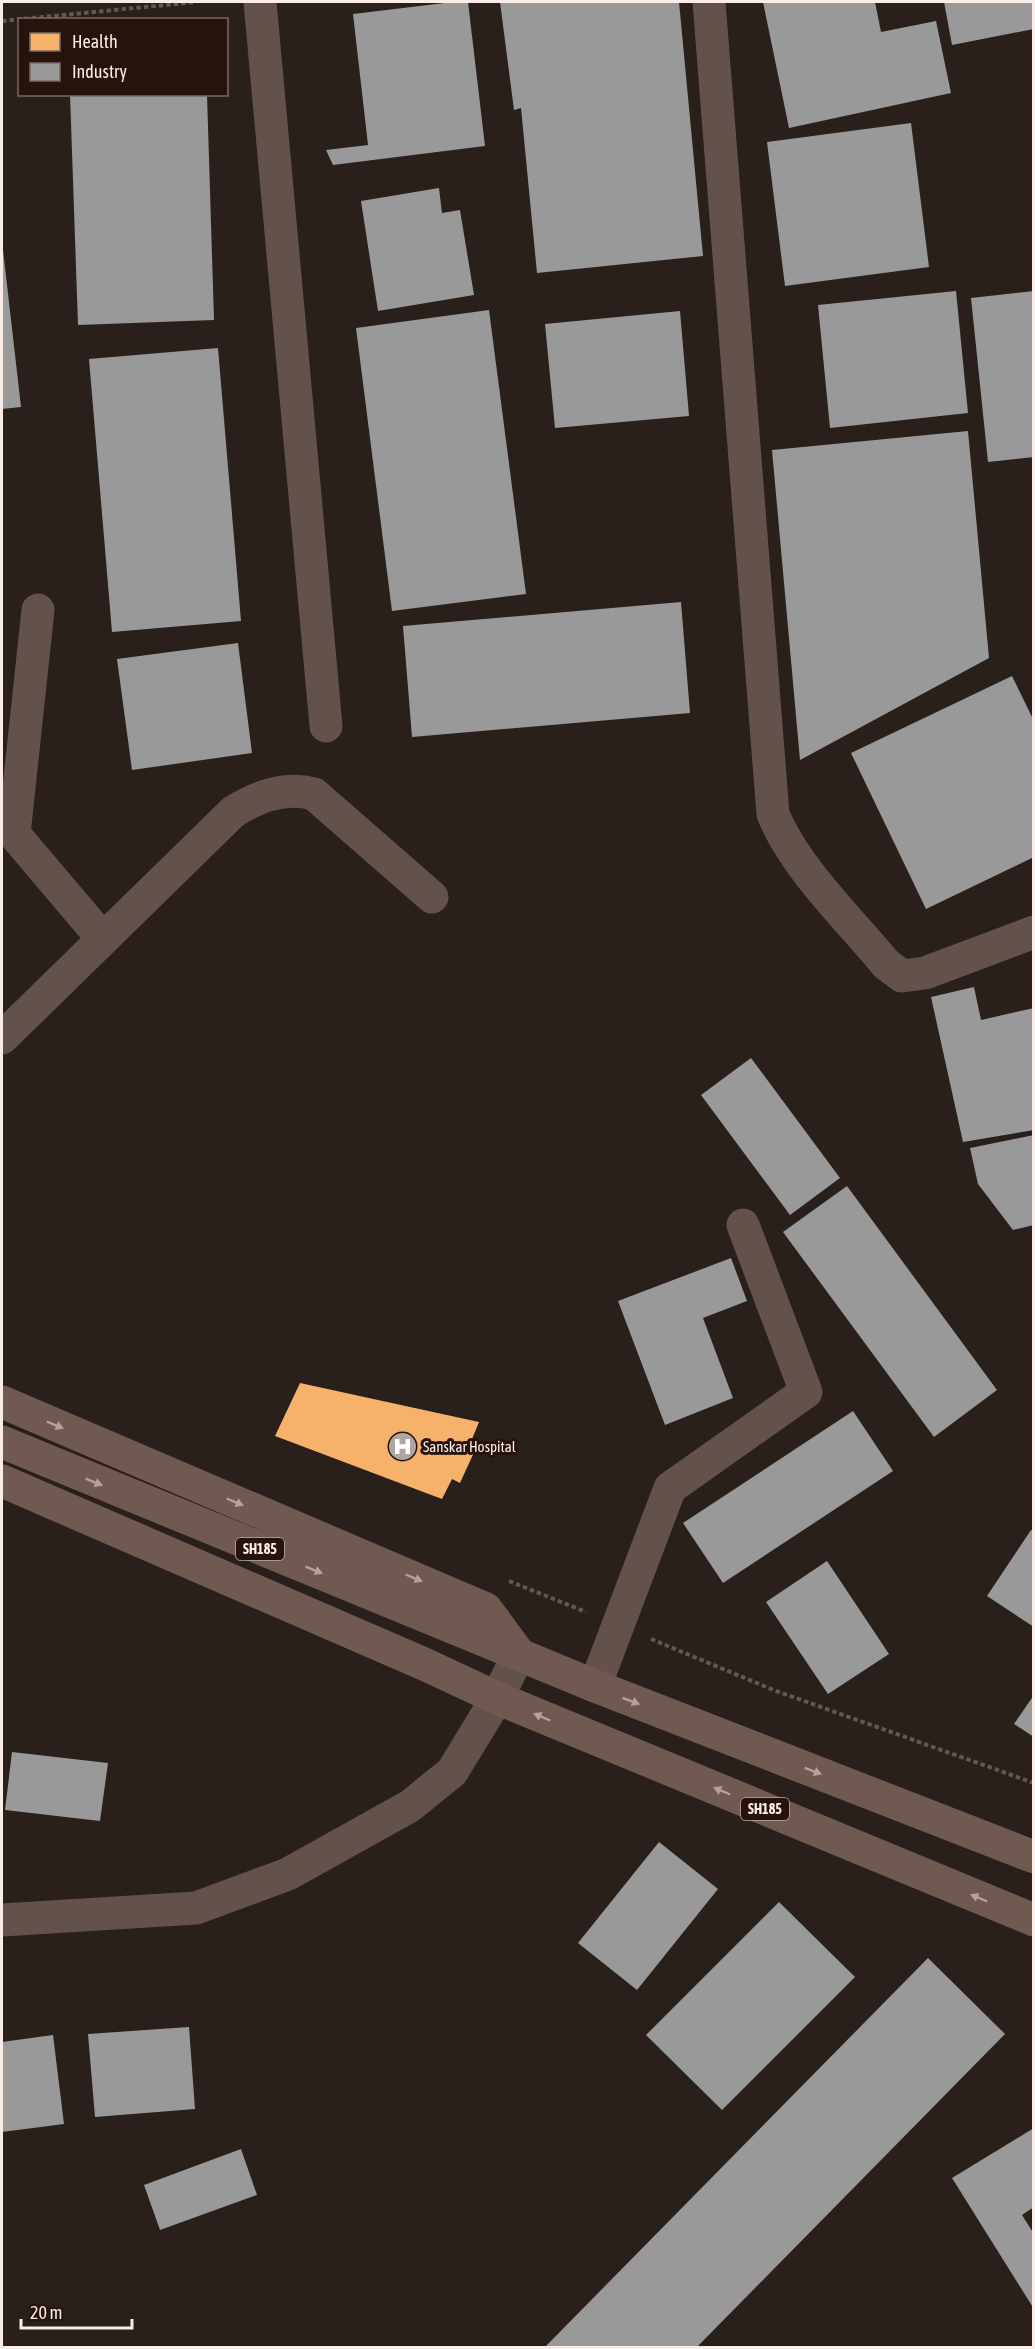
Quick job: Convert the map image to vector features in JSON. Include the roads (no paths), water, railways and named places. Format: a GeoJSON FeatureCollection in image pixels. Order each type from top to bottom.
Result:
{"type":"FeatureCollection","features":[{"type":"Feature","properties":{"kind":"main road"},"geometry":{"type":"LineString","coordinates":[[2,1402],[486,1609],[519,1654]]}},
{"type":"Feature","properties":{"kind":"main road","name":"SH185"},"geometry":{"type":"LineString","coordinates":[[2,1443],[595,1686],[1034,1857]]}},
{"type":"Feature","properties":{"kind":"main road","name":"SH185"},"geometry":{"type":"LineString","coordinates":[[2,1481],[424,1664],[497,1698],[1034,1920]]}},
{"type":"Feature","properties":{"kind":"main road"},"geometry":{"type":"LineString","coordinates":[[2,1501],[470,1699],[488,1701],[497,1698]]}},
{"type":"Feature","properties":{"kind":"street"},"geometry":{"type":"LineString","coordinates":[[260,2],[326,726]]}},
{"type":"Feature","properties":{"kind":"street"},"geometry":{"type":"LineString","coordinates":[[709,2],[773,814],[780,832],[804,865],[886,964],[902,976],[926,973],[1034,932]]}},
{"type":"Feature","properties":{"kind":"street"},"geometry":{"type":"LineString","coordinates":[[38,610],[14,834],[103,939]]}},
{"type":"Feature","properties":{"kind":"street"},"geometry":{"type":"LineString","coordinates":[[2,1038],[234,812],[253,799],[297,790],[314,794],[432,897]]}},
{"type":"Feature","properties":{"kind":"street"},"geometry":{"type":"LineString","coordinates":[[595,1686],[670,1488],[806,1392],[743,1225]]}},
{"type":"Feature","properties":{"kind":"street"},"geometry":{"type":"LineString","coordinates":[[2,1920],[196,1908],[288,1874],[410,1806],[452,1772],[482,1718],[497,1698],[519,1654]]}},
{"type":"Feature","properties":{"kind":"place","name":"Sanskar Hospital"},"geometry":{"type":"Point","coordinates":[402,1446]}}]}
